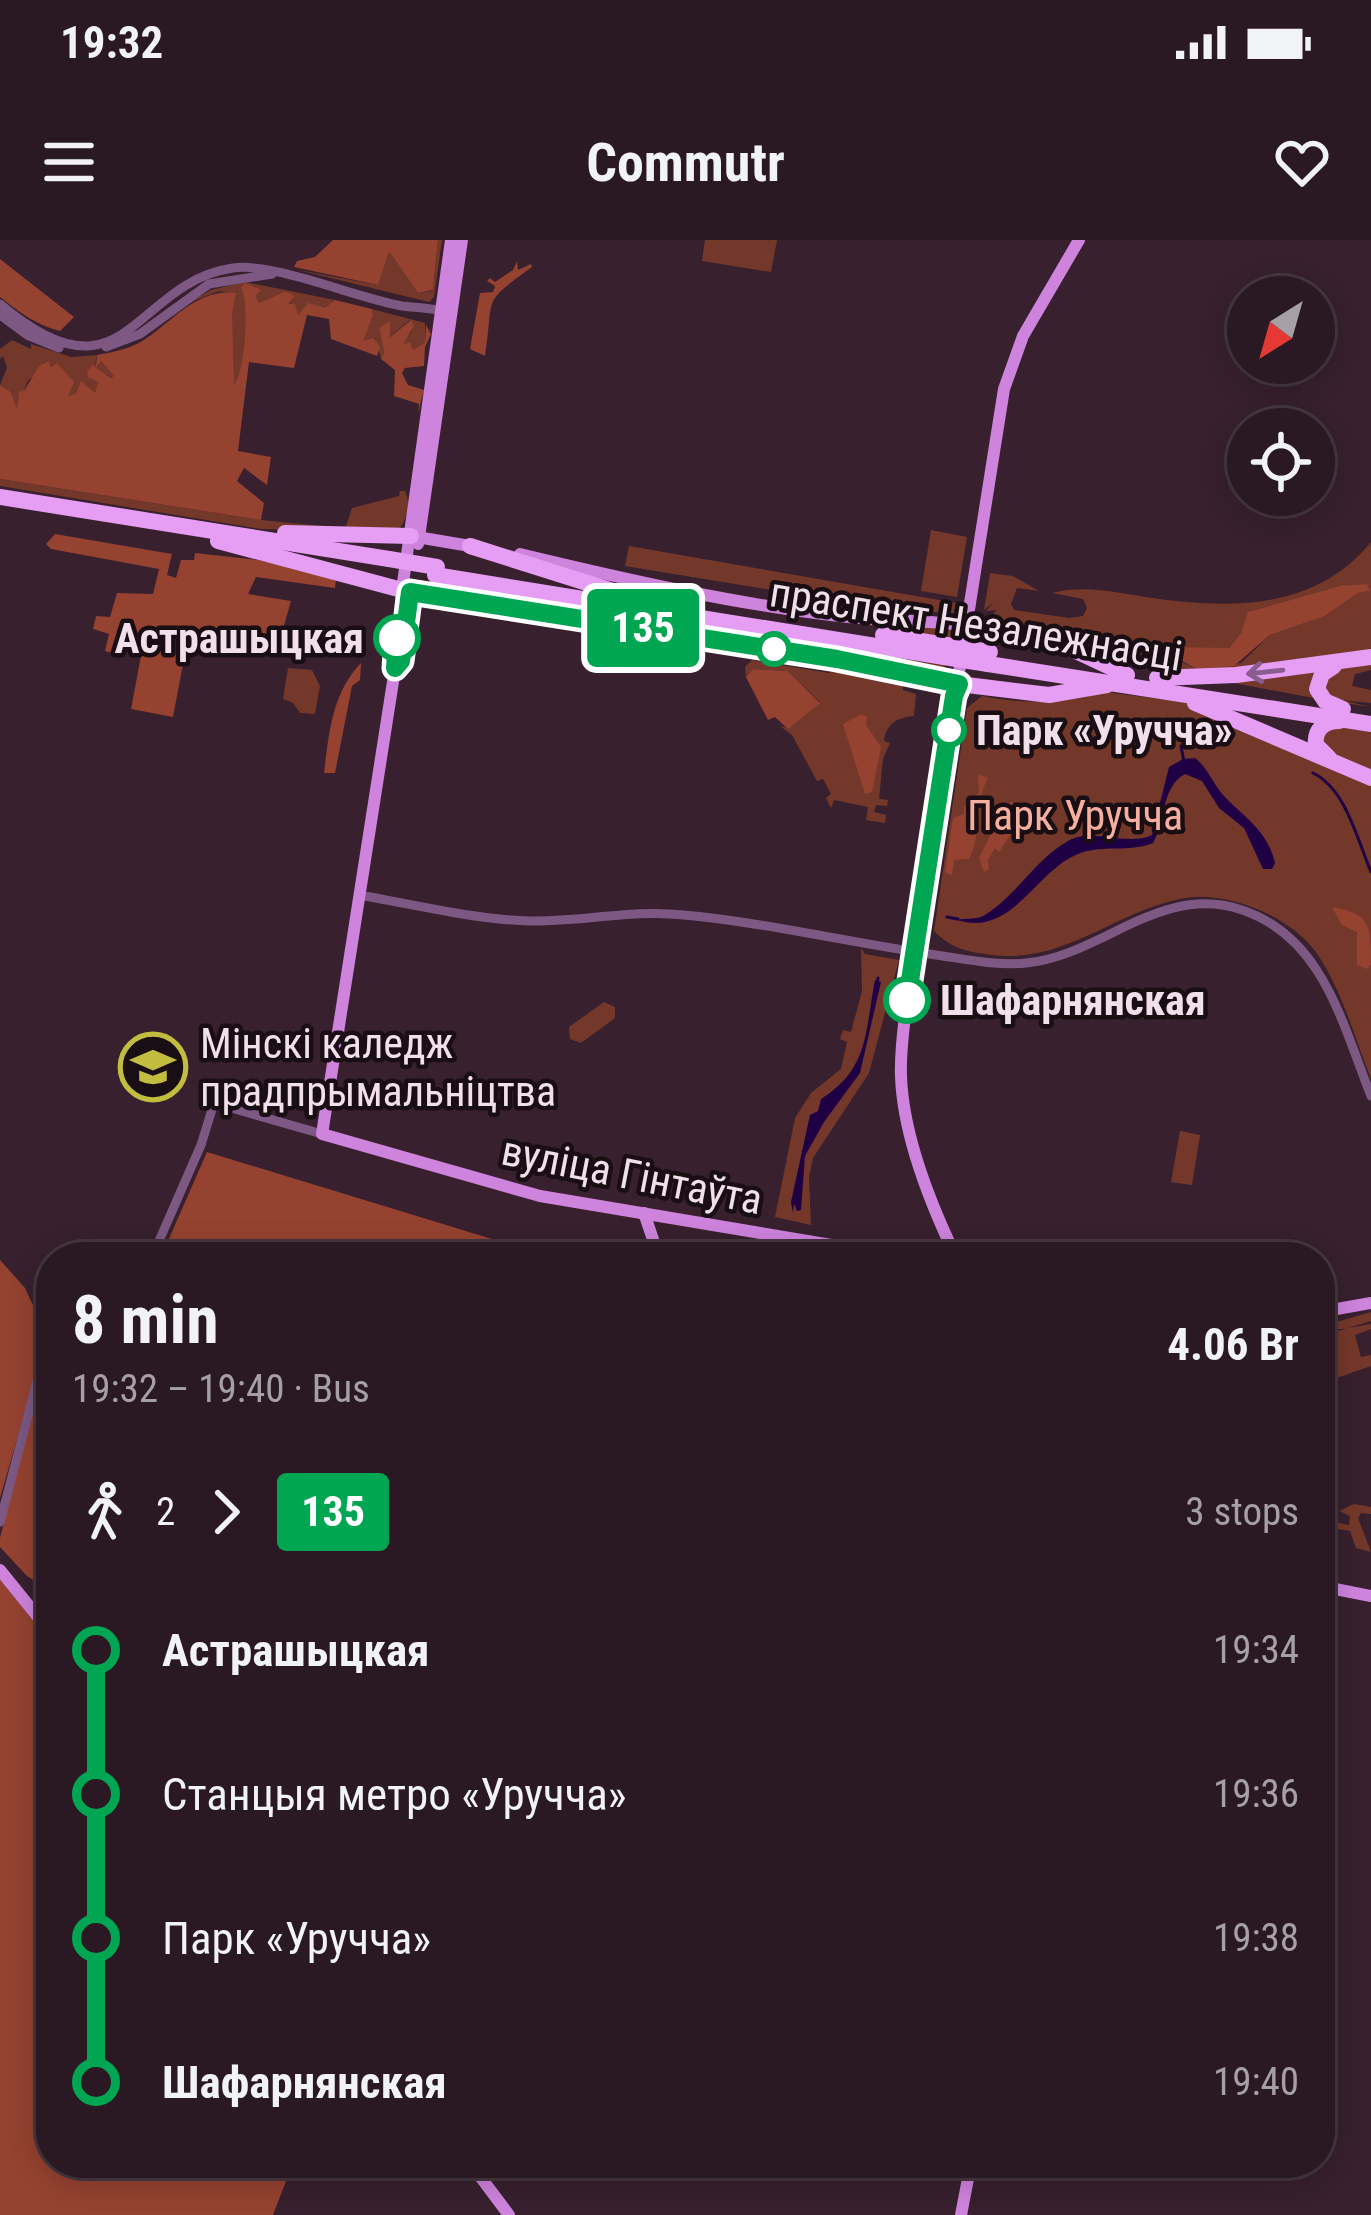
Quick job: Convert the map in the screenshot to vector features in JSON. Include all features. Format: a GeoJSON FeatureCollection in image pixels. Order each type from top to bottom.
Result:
{"type":"FeatureCollection","features":[{"type":"Feature","properties":{"kind":"highway","name":"праспект Незалежнасці"},"geometry":{"type":"LineString","coordinates":[[0,501],[1156,683],[1371,724]]}},
{"type":"Feature","properties":{"kind":"highway"},"geometry":{"type":"LineString","coordinates":[[212,535],[416,537]]}},
{"type":"Feature","properties":{"kind":"highway"},"geometry":{"type":"LineString","coordinates":[[212,535],[406,591]]}},
{"type":"Feature","properties":{"kind":"highway"},"geometry":{"type":"LineString","coordinates":[[470,546],[630,600]]}},
{"type":"Feature","properties":{"kind":"highway"},"geometry":{"type":"LineString","coordinates":[[475,602],[630,600]]}},
{"type":"Feature","properties":{"kind":"highway"},"geometry":{"type":"LineString","coordinates":[[968,626],[1061,644],[1120,679]]}},
{"type":"Feature","properties":{"kind":"highway"},"geometry":{"type":"LineString","coordinates":[[1156,683],[1371,659]]}},
{"type":"Feature","properties":{"kind":"highway"},"geometry":{"type":"LineString","coordinates":[[1340,764],[1321,752],[1315,741],[1324,724],[1343,715],[1320,695],[1320,677],[1334,666],[1371,659]]}},
{"type":"Feature","properties":{"kind":"highway"},"geometry":{"type":"LineString","coordinates":[[959,684],[1049,695],[1120,679]]}},
{"type":"Feature","properties":{"kind":"highway"},"geometry":{"type":"LineString","coordinates":[[1156,683],[1371,778]]}},
{"type":"Feature","properties":{"kind":"highway","name":"праспект Незалежнасці"},"geometry":{"type":"LineString","coordinates":[[1343,715],[1371,713]]}},
{"type":"Feature","properties":{"kind":"main road"},"geometry":{"type":"LineString","coordinates":[[323,1131],[416,537],[451,240]]}},
{"type":"Feature","properties":{"kind":"main road"},"geometry":{"type":"LineString","coordinates":[[444,315],[462,240]]}},
{"type":"Feature","properties":{"kind":"main road"},"geometry":{"type":"LineString","coordinates":[[955,1242],[919,1142],[909,1098],[907,1040],[954,696],[1007,377],[1023,336],[1079,240]]}},
{"type":"Feature","properties":{"kind":"main road","name":"праспект Незалежнасці"},"geometry":{"type":"LineString","coordinates":[[416,537],[744,600],[852,617],[968,626]]}},
{"type":"Feature","properties":{"kind":"main road"},"geometry":{"type":"LineString","coordinates":[[406,591],[837,659],[959,684]]}},
{"type":"Feature","properties":{"kind":"main road"},"geometry":{"type":"LineString","coordinates":[[918,953],[901,1053],[902,1095],[914,1144],[952,1242]]}},
{"type":"Feature","properties":{"kind":"main road","name":"вуліца Гінтаўта"},"geometry":{"type":"LineString","coordinates":[[323,1131],[646,1217],[831,1242]]}},
{"type":"Feature","properties":{"kind":"main road"},"geometry":{"type":"LineString","coordinates":[[646,1217],[653,1242]]}},
{"type":"Feature","properties":{"kind":"main road","name":"вуліца Гінтаўта"},"geometry":{"type":"LineString","coordinates":[[646,1217],[811,1242]]}},
{"type":"Feature","properties":{"kind":"main road"},"geometry":{"type":"LineString","coordinates":[[945,1229],[946,1242]]}},
{"type":"Feature","properties":{"kind":"main road"},"geometry":{"type":"LineString","coordinates":[[1335,1312],[1371,1305]]}},
{"type":"Feature","properties":{"kind":"main road"},"geometry":{"type":"LineString","coordinates":[[0,1570],[36,1614]]}},
{"type":"Feature","properties":{"kind":"main road"},"geometry":{"type":"LineString","coordinates":[[1335,1586],[1371,1592]]}},
{"type":"Feature","properties":{"kind":"main road"},"geometry":{"type":"LineString","coordinates":[[478,2178],[506,2215]]}},
{"type":"Feature","properties":{"kind":"main road"},"geometry":{"type":"LineString","coordinates":[[965,2215],[971,2178]]}},
{"type":"Feature","properties":{"kind":"street"},"geometry":{"type":"LineString","coordinates":[[1,313],[50,346],[100,349],[140,334],[209,284],[272,274],[444,315]]}},
{"type":"Feature","properties":{"kind":"street"},"geometry":{"type":"LineString","coordinates":[[359,895],[521,921],[683,914],[772,924],[918,953],[998,963],[1030,963],[1065,953],[1168,908],[1203,903],[1239,909],[1281,928],[1310,956],[1371,1096]]}},
{"type":"Feature","properties":{"kind":"street"},"geometry":{"type":"LineString","coordinates":[[742,924],[752,931],[752,937]]}},
{"type":"Feature","properties":{"kind":"street"},"geometry":{"type":"LineString","coordinates":[[159,1242],[201,1145],[214,1102],[323,1131]]}},
{"type":"Feature","properties":{"kind":"street"},"geometry":{"type":"LineString","coordinates":[[0,1519],[36,1386]]}},
{"type":"Feature","properties":{"kind":"green space"},"geometry":{"type":"Polygon","coordinates":[[[438,240],[442,240],[434,297],[429,302],[294,269],[377,285],[388,249],[418,293],[433,291],[438,240]]]}},
{"type":"Feature","properties":{"kind":"green space"},"geometry":{"type":"Polygon","coordinates":[[[705,240],[777,240],[771,272],[702,261],[705,240]]]}},
{"type":"Feature","properties":{"kind":"green space"},"geometry":{"type":"Polygon","coordinates":[[[245,282],[335,300],[326,308],[297,316],[288,307],[294,297],[285,291],[259,303],[254,296],[260,290],[248,298],[243,374],[233,387],[235,294],[219,291],[191,302],[211,290],[245,282]]]}},
{"type":"Feature","properties":{"kind":"green space"},"geometry":{"type":"Polygon","coordinates":[[[372,309],[425,323],[425,344],[413,351],[402,346],[412,331],[410,320],[388,338],[379,328],[381,359],[375,338],[362,342],[372,309]]]}},
{"type":"Feature","properties":{"kind":"green space"},"geometry":{"type":"Polygon","coordinates":[[[12,340],[71,357],[97,355],[95,364],[100,360],[115,376],[96,369],[95,393],[67,396],[49,362],[27,382],[17,413],[11,392],[0,385],[7,368],[0,349],[12,340]]]}},
{"type":"Feature","properties":{"kind":"green space"},"geometry":{"type":"Polygon","coordinates":[[[0,479],[342,531],[261,529],[0,486],[0,479]]]}},
{"type":"Feature","properties":{"kind":"green space"},"geometry":{"type":"Polygon","coordinates":[[[405,491],[408,505],[399,529],[344,532],[352,508],[399,496],[405,491]]]}},
{"type":"Feature","properties":{"kind":"green space"},"geometry":{"type":"Polygon","coordinates":[[[931,530],[967,537],[957,597],[921,591],[931,530]]]}},
{"type":"Feature","properties":{"kind":"green space"},"geometry":{"type":"Polygon","coordinates":[[[1371,542],[1371,655],[1187,675],[1119,663],[1059,633],[989,621],[996,610],[986,611],[994,602],[984,610],[990,573],[1013,576],[1039,591],[1017,588],[1011,604],[1014,610],[1069,618],[1083,616],[1087,608],[1083,599],[1052,593],[1087,589],[1176,601],[1238,603],[1296,593],[1348,565],[1371,542]],[[1339,586],[1249,612],[1229,648],[1152,648],[1197,669],[1241,663],[1270,635],[1325,616],[1358,593],[1369,591],[1339,586]]]}},
{"type":"Feature","properties":{"kind":"green space"},"geometry":{"type":"Polygon","coordinates":[[[629,546],[956,603],[954,614],[864,605],[625,566],[629,546]]]}},
{"type":"Feature","properties":{"kind":"green space"},"geometry":{"type":"Polygon","coordinates":[[[813,617],[949,627],[952,648],[938,678],[836,653],[711,636],[713,629],[942,665],[943,637],[813,617]]]}},
{"type":"Feature","properties":{"kind":"green space"},"geometry":{"type":"Polygon","coordinates":[[[752,660],[829,673],[837,668],[903,684],[903,690],[916,694],[914,716],[894,722],[885,735],[884,741],[890,743],[883,759],[879,799],[888,800],[887,806],[876,805],[874,812],[886,815],[885,823],[866,820],[868,807],[834,800],[831,808],[826,798],[831,794],[823,779],[817,781],[792,735],[780,726],[788,728],[820,702],[788,671],[753,669],[746,677],[745,667],[752,660]]]}},
{"type":"Feature","properties":{"kind":"green space"},"geometry":{"type":"Polygon","coordinates":[[[1371,663],[1371,670],[1355,674],[1352,686],[1371,690],[1371,703],[1341,700],[1371,707],[1338,702],[1325,695],[1324,675],[1330,670],[1371,663]]]}},
{"type":"Feature","properties":{"kind":"green space"},"geometry":{"type":"Polygon","coordinates":[[[288,668],[312,670],[320,686],[315,714],[300,713],[283,699],[288,668]]]}},
{"type":"Feature","properties":{"kind":"green space"},"geometry":{"type":"Polygon","coordinates":[[[1320,669],[1319,699],[1218,680],[1320,669]]]}},
{"type":"Feature","properties":{"kind":"green space","name":"Парк Уручча"},"geometry":{"type":"Polygon","coordinates":[[[1114,687],[1151,693],[1105,692],[1184,702],[1371,780],[1371,1079],[1340,998],[1316,952],[1290,927],[1248,906],[1212,897],[1185,898],[1136,913],[1067,944],[1019,956],[968,951],[934,931],[967,708],[982,696],[1059,701],[1114,687]]]}},
{"type":"Feature","properties":{"kind":"green space"},"geometry":{"type":"Polygon","coordinates":[[[1326,725],[1371,732],[1371,773],[1323,752],[1321,729],[1326,725]]]}},
{"type":"Feature","properties":{"kind":"green space"},"geometry":{"type":"Polygon","coordinates":[[[861,948],[865,954],[899,960],[869,1073],[813,1158],[811,1225],[775,1217],[795,1118],[811,1093],[841,1069],[847,1042],[840,1039],[843,1030],[851,1032],[862,991],[861,948]]]}},
{"type":"Feature","properties":{"kind":"green space"},"geometry":{"type":"Polygon","coordinates":[[[604,1002],[615,1007],[615,1018],[581,1043],[570,1039],[569,1027],[604,1002]]]}},
{"type":"Feature","properties":{"kind":"green space"},"geometry":{"type":"Polygon","coordinates":[[[1180,1131],[1200,1135],[1192,1185],[1171,1182],[1180,1131]]]}},
{"type":"Feature","properties":{"kind":"green space"},"geometry":{"type":"Polygon","coordinates":[[[1371,1312],[1371,1321],[1348,1328],[1371,1324],[1371,1329],[1355,1335],[1361,1357],[1371,1355],[1371,1366],[1335,1379],[1335,1331],[1347,1329],[1335,1329],[1335,1322],[1371,1312]]]}},
{"type":"Feature","properties":{"kind":"green space"},"geometry":{"type":"Polygon","coordinates":[[[1354,1504],[1371,1507],[1371,1514],[1361,1513],[1358,1518],[1371,1552],[1356,1548],[1350,1531],[1335,1528],[1335,1522],[1349,1525],[1350,1516],[1339,1511],[1354,1504]]]}},
{"type":"Feature","properties":{"kind":"shaded area"},"geometry":{"type":"Polygon","coordinates":[[[333,240],[438,240],[433,290],[418,293],[389,251],[378,285],[294,267],[297,261],[315,257],[333,240]]]}},
{"type":"Feature","properties":{"kind":"shaded area"},"geometry":{"type":"Polygon","coordinates":[[[0,259],[74,317],[60,331],[35,322],[0,297],[0,259]]]}},
{"type":"Feature","properties":{"kind":"shaded area"},"geometry":{"type":"Polygon","coordinates":[[[517,261],[518,270],[532,267],[492,303],[485,356],[470,349],[480,293],[493,292],[495,286],[487,281],[495,282],[513,270],[517,261]]]}},
{"type":"Feature","properties":{"kind":"shaded area"},"geometry":{"type":"Polygon","coordinates":[[[245,283],[261,290],[255,296],[259,303],[285,291],[295,296],[289,304],[295,304],[298,315],[308,303],[325,308],[335,300],[372,309],[363,341],[374,338],[380,347],[377,356],[331,339],[329,319],[307,315],[294,368],[249,362],[238,451],[271,457],[267,485],[244,468],[237,481],[264,503],[261,520],[0,479],[0,385],[11,392],[17,410],[19,392],[39,366],[49,361],[51,367],[57,363],[74,382],[68,396],[76,394],[81,381],[95,393],[98,382],[87,372],[92,365],[111,378],[114,376],[101,361],[96,367],[97,355],[139,343],[197,301],[236,293],[234,385],[243,352],[246,321],[241,288],[245,283]]]}},
{"type":"Feature","properties":{"kind":"shaded area"},"geometry":{"type":"Polygon","coordinates":[[[411,320],[414,326],[403,345],[410,342],[413,350],[425,343],[426,325],[431,334],[424,366],[405,368],[402,373],[408,385],[424,390],[418,413],[419,404],[394,396],[395,370],[381,359],[379,328],[390,321],[390,337],[411,320]]]}},
{"type":"Feature","properties":{"kind":"shaded area"},"geometry":{"type":"Polygon","coordinates":[[[55,534],[172,554],[167,575],[176,578],[181,560],[194,560],[195,553],[258,560],[336,578],[335,588],[256,577],[248,594],[291,601],[278,646],[245,640],[235,651],[187,643],[173,717],[131,709],[144,640],[121,632],[116,654],[105,651],[109,634],[93,629],[96,616],[110,617],[117,593],[153,594],[159,569],[51,549],[46,544],[55,534]]]}},
{"type":"Feature","properties":{"kind":"shaded area"},"geometry":{"type":"Polygon","coordinates":[[[1367,584],[1370,591],[1358,593],[1325,616],[1270,635],[1234,666],[1197,669],[1152,651],[1152,647],[1229,648],[1241,633],[1248,612],[1339,586],[1367,584]]]}},
{"type":"Feature","properties":{"kind":"shaded area"},"geometry":{"type":"Polygon","coordinates":[[[361,663],[335,773],[324,773],[338,700],[361,663]]]}},
{"type":"Feature","properties":{"kind":"shaded area"},"geometry":{"type":"Polygon","coordinates":[[[753,669],[788,671],[820,703],[788,729],[775,717],[768,720],[746,677],[753,669]]]}},
{"type":"Feature","properties":{"kind":"shaded area"},"geometry":{"type":"Polygon","coordinates":[[[861,714],[881,747],[872,792],[865,794],[843,724],[861,714]]]}},
{"type":"Feature","properties":{"kind":"shaded area"},"geometry":{"type":"Polygon","coordinates":[[[1195,758],[1261,833],[1275,863],[1272,869],[1263,869],[1244,828],[1219,808],[1202,781],[1185,774],[1172,787],[1153,843],[1078,854],[1008,912],[976,923],[957,920],[980,917],[995,908],[1068,841],[1152,835],[1169,767],[1195,758]]]}},
{"type":"Feature","properties":{"kind":"shaded area"},"geometry":{"type":"Polygon","coordinates":[[[978,774],[988,778],[973,849],[969,859],[954,860],[952,875],[945,873],[953,818],[964,814],[964,806],[971,808],[968,801],[979,793],[978,774]]]}},
{"type":"Feature","properties":{"kind":"shaded area"},"geometry":{"type":"Polygon","coordinates":[[[1011,802],[1021,806],[1022,817],[999,852],[995,848],[984,872],[979,858],[991,834],[1000,829],[1000,809],[1011,802]]]}},
{"type":"Feature","properties":{"kind":"shaded area"},"geometry":{"type":"Polygon","coordinates":[[[1332,907],[1355,913],[1366,924],[1371,951],[1367,969],[1357,965],[1357,932],[1342,925],[1332,907]]]}},
{"type":"Feature","properties":{"kind":"shaded area"},"geometry":{"type":"Polygon","coordinates":[[[875,980],[881,982],[860,1073],[805,1156],[801,1210],[794,1204],[793,1213],[791,1202],[810,1115],[857,1062],[875,980]]]}},
{"type":"Feature","properties":{"kind":"shaded area"},"geometry":{"type":"Polygon","coordinates":[[[207,1152],[502,1242],[168,1242],[207,1152]]]}},
{"type":"Feature","properties":{"kind":"shaded area"},"geometry":{"type":"Polygon","coordinates":[[[0,1260],[25,1288],[36,1312],[36,1374],[0,1498],[0,1260]]]}},
{"type":"Feature","properties":{"kind":"shaded area"},"geometry":{"type":"Polygon","coordinates":[[[36,1398],[36,1582],[0,1547],[36,1398]]]}},
{"type":"Feature","properties":{"kind":"shaded area"},"geometry":{"type":"Polygon","coordinates":[[[0,1579],[36,1622],[36,2178],[287,2178],[273,2215],[0,2215],[0,1579]]]}},
{"type":"Feature","properties":{"kind":"waterway"},"geometry":{"type":"LineString","coordinates":[[1181,746],[1184,762]]}},
{"type":"Feature","properties":{"kind":"waterway"},"geometry":{"type":"LineString","coordinates":[[1313,773],[1342,803],[1371,872]]}},
{"type":"Feature","properties":{"kind":"waterway"},"geometry":{"type":"LineString","coordinates":[[947,917],[958,919]]}},
{"type":"Feature","properties":{"kind":"waterway"},"geometry":{"type":"LineString","coordinates":[[877,984],[878,978]]}},
{"type":"Feature","properties":{"kind":"bus line","name":"135"},"geometry":{"type":"LineString","coordinates":[[397,638],[395,668],[401,661],[410,592],[837,659],[959,684],[907,1000]]}},
{"type":"Feature","properties":{"kind":"place","name":"Астрашыцкая"},"geometry":{"type":"Point","coordinates":[397,638]}},
{"type":"Feature","properties":{"kind":"place","name":"Парк «Уручча»"},"geometry":{"type":"Point","coordinates":[949,730]}},
{"type":"Feature","properties":{"kind":"place","name":"Шафарнянская"},"geometry":{"type":"Point","coordinates":[907,1000]}},
{"type":"Feature","properties":{"kind":"place","name":"Мінскі каледж прадпрымальніцтва"},"geometry":{"type":"Point","coordinates":[153,1067]}}]}
